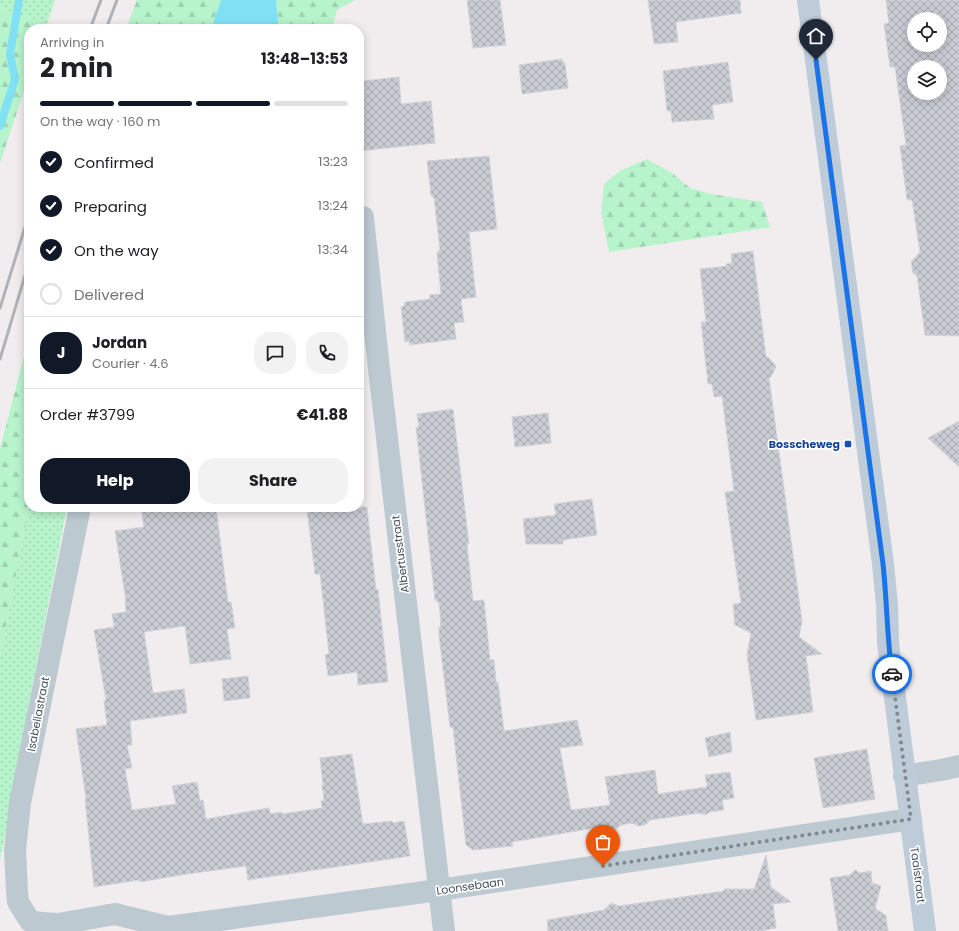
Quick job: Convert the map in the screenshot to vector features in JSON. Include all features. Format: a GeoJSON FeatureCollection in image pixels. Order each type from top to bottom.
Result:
{"type":"FeatureCollection","features":[{"type":"Feature","properties":{"kind":"main road"},"geometry":{"type":"LineString","coordinates":[[808,0],[883,564],[887,604],[888,643],[904,776],[911,819]]}},
{"type":"Feature","properties":{"kind":"main road","name":"Taalstraat"},"geometry":{"type":"LineString","coordinates":[[911,819],[925,931]]}},
{"type":"Feature","properties":{"kind":"street","name":"Albertusstraat"},"geometry":{"type":"LineString","coordinates":[[364,226],[444,931]]}},
{"type":"Feature","properties":{"kind":"street","name":"Isabellastraat"},"geometry":{"type":"LineString","coordinates":[[30,920],[18,902],[17,892],[16,850],[20,803],[79,512]]}},
{"type":"Feature","properties":{"kind":"street"},"geometry":{"type":"LineString","coordinates":[[904,776],[959,766]]}},
{"type":"Feature","properties":{"kind":"street","name":"Loonsebaan"},"geometry":{"type":"LineString","coordinates":[[30,920],[42,923],[58,924],[115,914],[168,927],[439,890],[911,819]]}},
{"type":"Feature","properties":{"kind":"green space"},"geometry":{"type":"Polygon","coordinates":[[[0,0],[55,0],[47,24],[0,8],[0,0]]]}},
{"type":"Feature","properties":{"kind":"green space"},"geometry":{"type":"Polygon","coordinates":[[[137,0],[221,0],[213,24],[128,24],[137,0]]]}},
{"type":"Feature","properties":{"kind":"green space"},"geometry":{"type":"Polygon","coordinates":[[[276,0],[355,0],[337,10],[333,24],[278,24],[276,0]]]}},
{"type":"Feature","properties":{"kind":"green space"},"geometry":{"type":"Polygon","coordinates":[[[0,8],[47,24],[24,24],[24,91],[0,163],[0,8]]]}},
{"type":"Feature","properties":{"kind":"green space"},"geometry":{"type":"Polygon","coordinates":[[[647,159],[672,173],[690,188],[711,194],[762,202],[770,227],[609,252],[601,212],[604,184],[620,171],[647,159]]]}},
{"type":"Feature","properties":{"kind":"green space"},"geometry":{"type":"Polygon","coordinates":[[[24,356],[24,512],[28,512],[0,657],[0,449],[24,356]]]}},
{"type":"Feature","properties":{"kind":"green space"},"geometry":{"type":"Polygon","coordinates":[[[28,512],[66,512],[0,859],[0,657],[28,512]]]}},
{"type":"Feature","properties":{"kind":"water"},"geometry":{"type":"Polygon","coordinates":[[[221,0],[276,0],[278,24],[213,24],[221,0]]]}},
{"type":"Feature","properties":{"kind":"building"},"geometry":{"type":"Polygon","coordinates":[[[467,0],[500,0],[506,45],[473,48],[467,0]]]}},
{"type":"Feature","properties":{"kind":"building"},"geometry":{"type":"Polygon","coordinates":[[[648,0],[740,0],[741,13],[676,22],[678,42],[654,44],[648,0]]]}},
{"type":"Feature","properties":{"kind":"building"},"geometry":{"type":"Polygon","coordinates":[[[886,0],[959,0],[959,336],[925,335],[917,276],[913,273],[911,262],[920,252],[912,200],[907,200],[900,146],[906,145],[895,67],[890,67],[884,24],[889,23],[886,0]]]}},
{"type":"Feature","properties":{"kind":"building"},"geometry":{"type":"Polygon","coordinates":[[[562,59],[563,63],[565,63],[568,88],[522,94],[519,65],[562,59]]]}},
{"type":"Feature","properties":{"kind":"building"},"geometry":{"type":"Polygon","coordinates":[[[728,62],[733,102],[712,105],[714,119],[672,122],[671,111],[667,111],[663,71],[728,62]]]}},
{"type":"Feature","properties":{"kind":"building"},"geometry":{"type":"Polygon","coordinates":[[[399,77],[401,104],[431,101],[435,143],[364,150],[364,81],[399,77]]]}},
{"type":"Feature","properties":{"kind":"building"},"geometry":{"type":"Polygon","coordinates":[[[489,156],[497,229],[469,232],[476,297],[461,299],[464,322],[454,323],[456,339],[410,345],[409,341],[405,342],[401,307],[404,306],[405,302],[430,299],[430,295],[441,294],[437,253],[440,249],[434,198],[431,195],[427,161],[489,156]]]}},
{"type":"Feature","properties":{"kind":"building"},"geometry":{"type":"Polygon","coordinates":[[[753,251],[766,357],[768,357],[776,366],[771,377],[769,378],[802,621],[799,637],[822,654],[806,656],[813,712],[756,720],[747,655],[751,633],[735,625],[733,604],[741,603],[725,492],[734,491],[722,396],[714,397],[712,384],[708,384],[701,322],[706,322],[700,269],[727,266],[726,264],[732,263],[731,254],[753,251]]]}},
{"type":"Feature","properties":{"kind":"building"},"geometry":{"type":"Polygon","coordinates":[[[453,409],[469,544],[467,544],[473,601],[484,600],[490,660],[494,660],[504,731],[577,720],[583,745],[560,748],[571,810],[610,805],[605,777],[655,770],[658,794],[707,787],[705,775],[730,772],[734,798],[722,800],[724,810],[710,812],[705,815],[700,813],[650,820],[645,825],[638,826],[632,823],[621,825],[616,829],[608,830],[600,827],[512,842],[513,846],[473,850],[466,845],[453,728],[450,727],[439,636],[439,628],[441,625],[439,603],[435,600],[416,427],[419,427],[417,414],[453,409]]]}},
{"type":"Feature","properties":{"kind":"building"},"geometry":{"type":"Polygon","coordinates":[[[548,413],[551,443],[515,447],[512,417],[548,413]]]}},
{"type":"Feature","properties":{"kind":"building"},"geometry":{"type":"Polygon","coordinates":[[[959,421],[959,467],[928,438],[959,421]]]}},
{"type":"Feature","properties":{"kind":"building"},"geometry":{"type":"Polygon","coordinates":[[[592,499],[597,535],[563,540],[563,544],[526,544],[523,519],[556,515],[554,504],[592,499]]]}},
{"type":"Feature","properties":{"kind":"building"},"geometry":{"type":"Polygon","coordinates":[[[364,507],[367,507],[388,682],[358,685],[357,672],[328,676],[325,655],[329,654],[320,574],[315,574],[307,512],[364,512],[364,507]]]}},
{"type":"Feature","properties":{"kind":"building"},"geometry":{"type":"Polygon","coordinates":[[[142,512],[217,512],[228,602],[231,602],[235,628],[227,629],[231,659],[190,664],[185,626],[144,632],[153,693],[184,689],[187,713],[130,721],[132,745],[127,745],[132,768],[125,769],[132,810],[176,804],[172,786],[197,782],[200,801],[203,800],[206,819],[269,808],[270,814],[282,812],[282,814],[322,808],[321,801],[324,800],[320,758],[352,754],[363,824],[404,821],[410,856],[248,880],[246,866],[140,882],[139,880],[94,887],[86,799],[76,729],[107,725],[104,701],[106,700],[94,630],[114,627],[112,614],[126,612],[126,601],[115,531],[144,527],[142,512]]]}},
{"type":"Feature","properties":{"kind":"building"},"geometry":{"type":"Polygon","coordinates":[[[248,676],[250,698],[224,701],[222,679],[248,676]]]}},
{"type":"Feature","properties":{"kind":"building"},"geometry":{"type":"Polygon","coordinates":[[[730,732],[732,752],[709,757],[705,738],[730,732]]]}},
{"type":"Feature","properties":{"kind":"building"},"geometry":{"type":"Polygon","coordinates":[[[867,749],[875,799],[823,808],[814,758],[867,749]]]}},
{"type":"Feature","properties":{"kind":"building"},"geometry":{"type":"Polygon","coordinates":[[[766,855],[771,887],[791,902],[773,904],[776,928],[761,931],[548,931],[547,920],[604,910],[611,903],[619,906],[724,891],[724,889],[754,889],[766,855]]]}},
{"type":"Feature","properties":{"kind":"building"},"geometry":{"type":"Polygon","coordinates":[[[855,870],[860,873],[871,871],[872,883],[881,886],[875,908],[886,916],[888,931],[838,931],[830,878],[850,875],[855,870]]]}},
{"type":"Feature","properties":{"kind":"waterway"},"geometry":{"type":"LineString","coordinates":[[0,126],[15,79],[10,54],[19,0]]}},
{"type":"Feature","properties":{"kind":"railway"},"geometry":{"type":"LineString","coordinates":[[92,24],[101,0]]}},
{"type":"Feature","properties":{"kind":"railway"},"geometry":{"type":"LineString","coordinates":[[108,24],[117,0]]}},
{"type":"Feature","properties":{"kind":"railway"},"geometry":{"type":"LineString","coordinates":[[0,308],[24,230]]}},
{"type":"Feature","properties":{"kind":"railway"},"geometry":{"type":"LineString","coordinates":[[0,359],[24,279]]}},
{"type":"Feature","properties":{"kind":"way so far"},"geometry":{"type":"LineString","coordinates":[[603,866],[911,819],[904,776],[892,674]]}},
{"type":"Feature","properties":{"kind":"place","name":"Bosscheweg"},"geometry":{"type":"Point","coordinates":[848,444]}},
{"type":"Feature","properties":{"kind":"route"},"geometry":{"type":"LineString","coordinates":[[816,60],[883,564],[887,604],[888,643],[892,674]]}}]}
